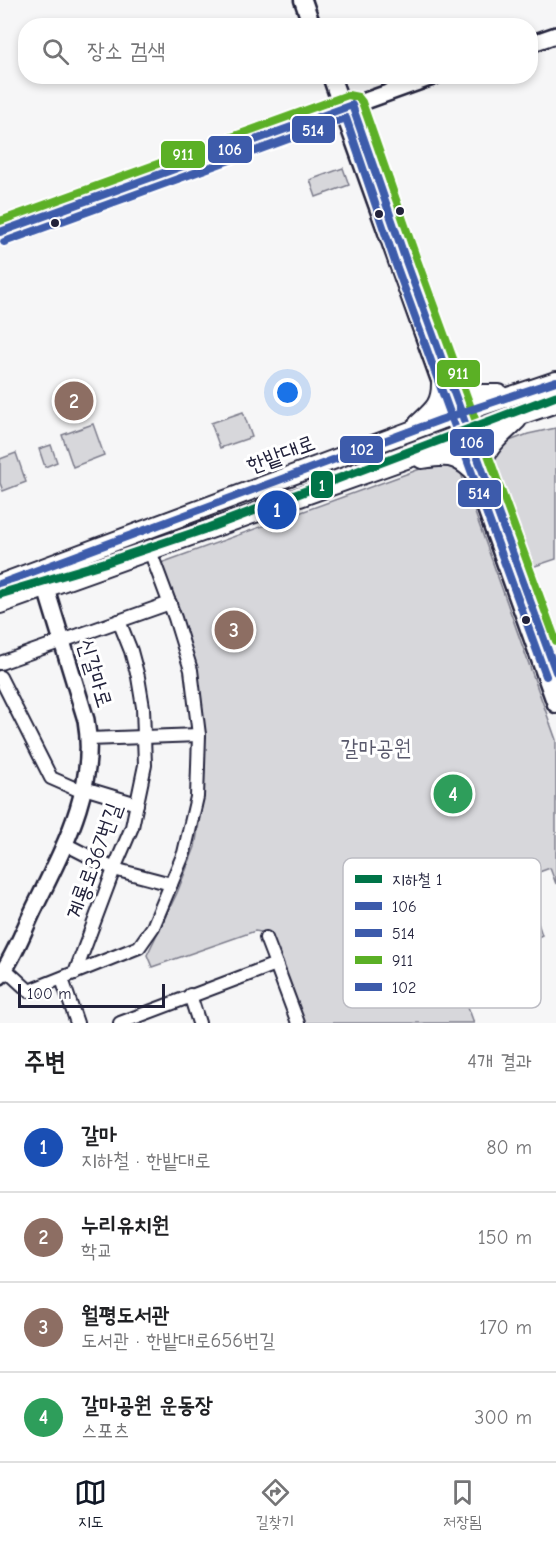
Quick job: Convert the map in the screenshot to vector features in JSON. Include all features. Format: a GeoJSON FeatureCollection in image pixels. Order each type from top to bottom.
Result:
{"type":"FeatureCollection","features":[{"type":"Feature","properties":{"kind":"main road"},"geometry":{"type":"LineString","coordinates":[[303,0],[309,18]]}},
{"type":"Feature","properties":{"kind":"main road"},"geometry":{"type":"LineString","coordinates":[[315,0],[321,18]]}},
{"type":"Feature","properties":{"kind":"main road"},"geometry":{"type":"LineString","coordinates":[[335,84],[347,107],[464,435],[556,672]]}},
{"type":"Feature","properties":{"kind":"main road"},"geometry":{"type":"LineString","coordinates":[[343,84],[347,107]]}},
{"type":"Feature","properties":{"kind":"main road","name":"한밭대로"},"geometry":{"type":"LineString","coordinates":[[40,570],[457,414],[556,381]]}},
{"type":"Feature","properties":{"kind":"main road"},"geometry":{"type":"LineString","coordinates":[[446,385],[464,394],[515,395]]}},
{"type":"Feature","properties":{"kind":"main road"},"geometry":{"type":"LineString","coordinates":[[403,435],[434,410],[446,385]]}},
{"type":"Feature","properties":{"kind":"main road","name":"한밭대로"},"geometry":{"type":"LineString","coordinates":[[0,604],[412,457],[464,435],[556,403]]}},
{"type":"Feature","properties":{"kind":"main road"},"geometry":{"type":"LineString","coordinates":[[477,469],[490,446],[525,413]]}},
{"type":"Feature","properties":{"kind":"main road"},"geometry":{"type":"LineString","coordinates":[[412,457],[423,459],[441,455],[450,456],[477,469],[556,704]]}},
{"type":"Feature","properties":{"kind":"main road"},"geometry":{"type":"LineString","coordinates":[[0,584],[40,570]]}},
{"type":"Feature","properties":{"kind":"street"},"geometry":{"type":"LineString","coordinates":[[538,41],[556,35]]}},
{"type":"Feature","properties":{"kind":"street"},"geometry":{"type":"LineString","coordinates":[[0,231],[412,84]]}},
{"type":"Feature","properties":{"kind":"street"},"geometry":{"type":"LineString","coordinates":[[2,973],[29,991],[139,947],[153,927],[184,853],[197,797],[199,735],[191,670],[170,603],[150,551]]}},
{"type":"Feature","properties":{"kind":"street","name":"신갈마로"},"geometry":{"type":"LineString","coordinates":[[2,973],[65,844],[83,790],[88,765],[89,739],[77,690],[40,570]]}},
{"type":"Feature","properties":{"kind":"street"},"geometry":{"type":"LineString","coordinates":[[0,663],[170,603]]}},
{"type":"Feature","properties":{"kind":"street","name":"계룡로367번길"},"geometry":{"type":"LineString","coordinates":[[75,973],[132,827],[146,765],[143,707],[138,677],[119,621]]}},
{"type":"Feature","properties":{"kind":"street"},"geometry":{"type":"LineString","coordinates":[[0,677],[51,778],[83,790],[137,804]]}},
{"type":"Feature","properties":{"kind":"street"},"geometry":{"type":"LineString","coordinates":[[89,739],[199,735]]}},
{"type":"Feature","properties":{"kind":"street"},"geometry":{"type":"LineString","coordinates":[[65,844],[114,869],[171,884]]}},
{"type":"Feature","properties":{"kind":"street"},"geometry":{"type":"LineString","coordinates":[[266,938],[294,1022]]}},
{"type":"Feature","properties":{"kind":"street"},"geometry":{"type":"LineString","coordinates":[[120,1023],[276,964]]}},
{"type":"Feature","properties":{"kind":"street"},"geometry":{"type":"LineString","coordinates":[[62,979],[77,1023]]}},
{"type":"Feature","properties":{"kind":"street"},"geometry":{"type":"LineString","coordinates":[[190,995],[200,1023]]}},
{"type":"Feature","properties":{"kind":"green space"},"geometry":{"type":"Polygon","coordinates":[[[343,168],[349,185],[316,197],[310,180],[343,168]]]}},
{"type":"Feature","properties":{"kind":"green space"},"geometry":{"type":"Polygon","coordinates":[[[243,412],[252,437],[220,448],[211,423],[243,412]]]}},
{"type":"Feature","properties":{"kind":"green space"},"geometry":{"type":"Polygon","coordinates":[[[93,424],[104,455],[73,467],[62,435],[93,424]]]}},
{"type":"Feature","properties":{"kind":"green space"},"geometry":{"type":"Polygon","coordinates":[[[556,428],[556,559],[529,568],[495,472],[492,456],[504,443],[528,434],[556,428]]]}},
{"type":"Feature","properties":{"kind":"green space"},"geometry":{"type":"Polygon","coordinates":[[[51,445],[57,462],[45,467],[39,449],[51,445]]]}},
{"type":"Feature","properties":{"kind":"green space"},"geometry":{"type":"Polygon","coordinates":[[[16,453],[26,482],[3,491],[0,483],[0,459],[16,453]]]}},
{"type":"Feature","properties":{"kind":"green space","name":"갈마공원"},"geometry":{"type":"Polygon","coordinates":[[[443,463],[459,468],[556,740],[556,884],[550,868],[541,871],[541,858],[343,858],[343,1008],[469,1008],[474,1023],[304,1023],[273,939],[267,933],[255,931],[152,967],[147,955],[177,893],[195,847],[202,805],[205,756],[203,712],[195,664],[161,563],[431,465],[443,463]]]}},
{"type":"Feature","properties":{"kind":"metro line","name":"1"},"geometry":{"type":"LineString","coordinates":[[0,594],[104,563],[208,528],[556,396]]}},
{"type":"Feature","properties":{"kind":"transit line","name":"911"},"geometry":{"type":"LineString","coordinates":[[0,221],[348,95],[358,97],[362,102],[556,641]]}},
{"type":"Feature","properties":{"kind":"transit line","name":"106"},"geometry":{"type":"LineString","coordinates":[[0,232],[352,105],[406,261],[556,672]]}},
{"type":"Feature","properties":{"kind":"transit line","name":"514"},"geometry":{"type":"LineString","coordinates":[[4,242],[346,118],[396,265],[546,676]]}},
{"type":"Feature","properties":{"kind":"transit line","name":"102"},"geometry":{"type":"LineString","coordinates":[[0,584],[440,420],[556,381]]}},
{"type":"Feature","properties":{"kind":"place","name":"누리유치원"},"geometry":{"type":"Point","coordinates":[74,401]}},
{"type":"Feature","properties":{"kind":"place","name":"갈마"},"geometry":{"type":"Point","coordinates":[277,510]}},
{"type":"Feature","properties":{"kind":"place","name":"월평도서관"},"geometry":{"type":"Point","coordinates":[234,630]}},
{"type":"Feature","properties":{"kind":"place","name":"갈마공원 운동장"},"geometry":{"type":"Point","coordinates":[453,794]}}]}
